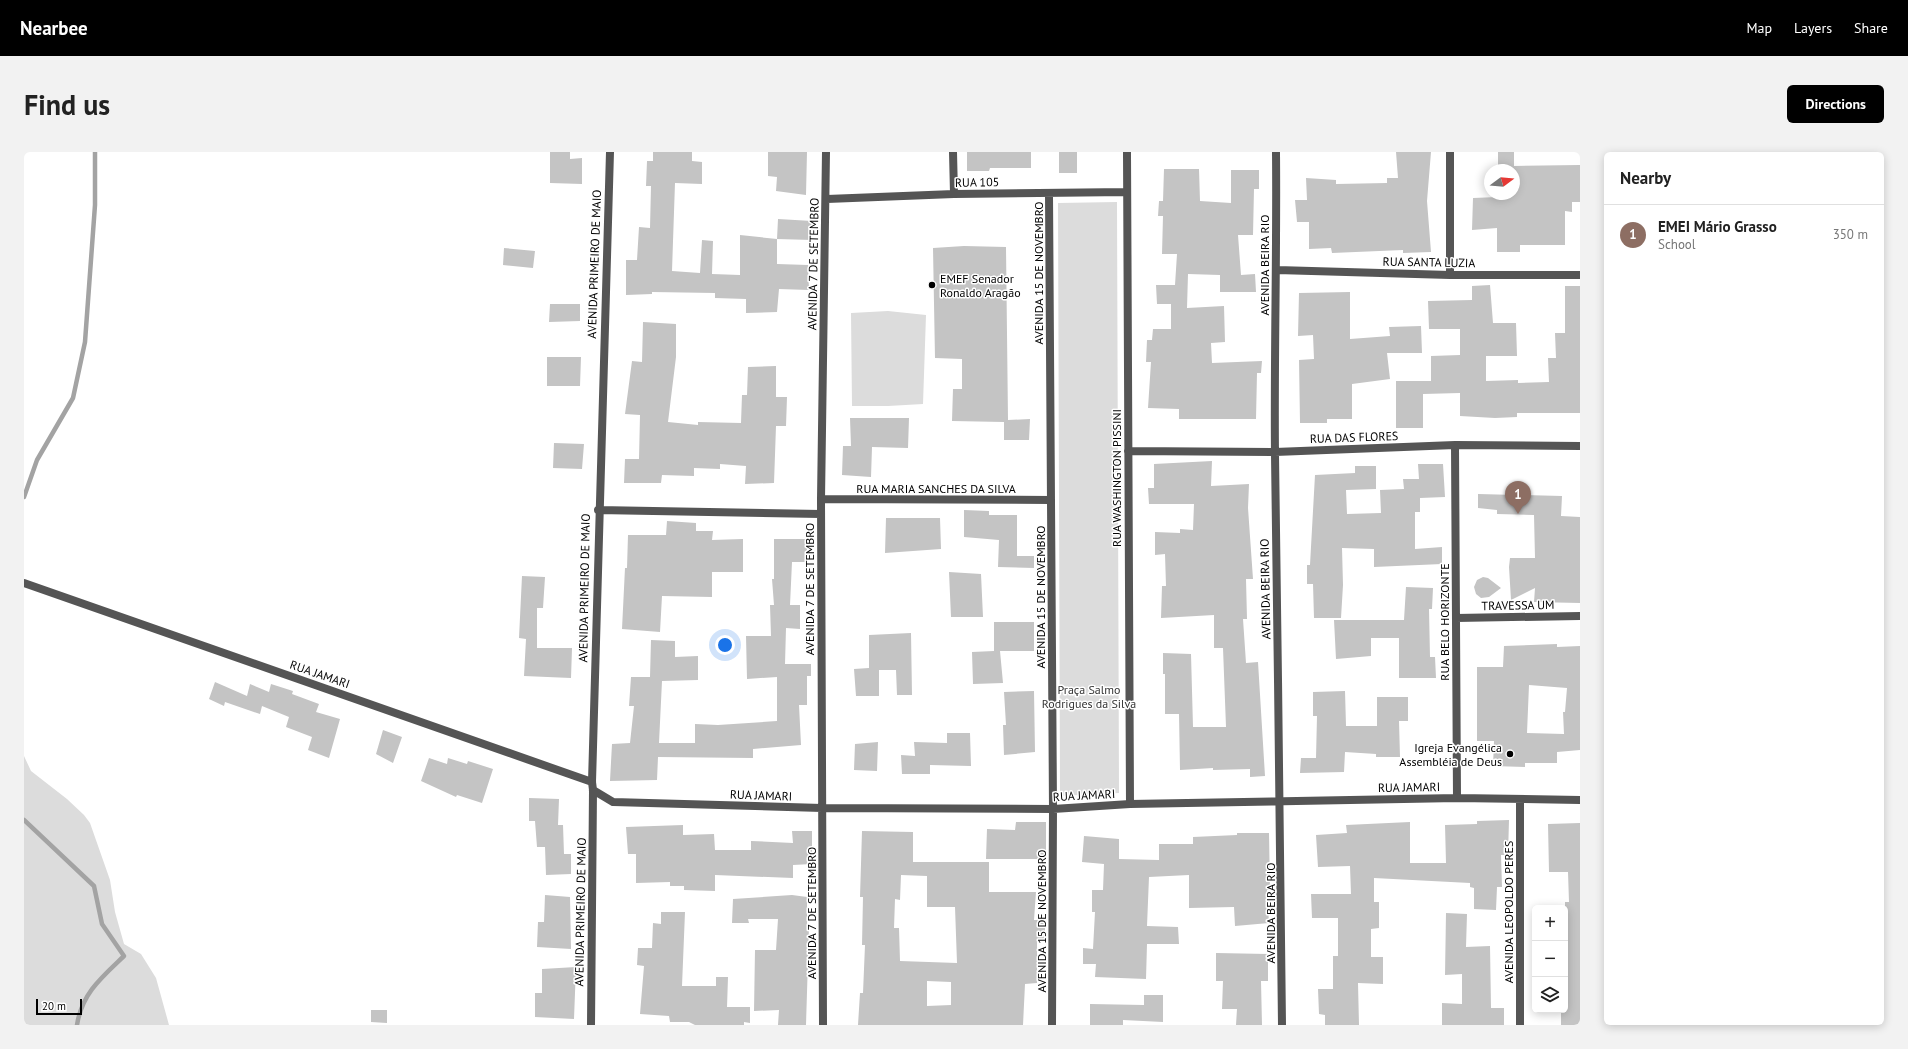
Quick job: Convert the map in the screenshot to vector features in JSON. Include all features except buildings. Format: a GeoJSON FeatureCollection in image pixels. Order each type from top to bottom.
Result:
{"type":"FeatureCollection","features":[{"type":"Feature","properties":{"kind":"street","name":"AVENIDA PRIMEIRO DE MAIO"},"geometry":{"type":"LineString","coordinates":[[591,1025],[592,786],[598,510],[610,152]]}},
{"type":"Feature","properties":{"kind":"street","name":"AVENIDA 7 DE SETEMBRO"},"geometry":{"type":"LineString","coordinates":[[823,1025],[821,499],[827,199],[826,152]]}},
{"type":"Feature","properties":{"kind":"street"},"geometry":{"type":"LineString","coordinates":[[953,152],[954,194]]}},
{"type":"Feature","properties":{"kind":"street","name":"RUA WASHINGTON PISSINI"},"geometry":{"type":"LineString","coordinates":[[1127,152],[1130,804]]}},
{"type":"Feature","properties":{"kind":"street","name":"AVENIDA BEIRA RIO"},"geometry":{"type":"LineString","coordinates":[[1276,152],[1277,270],[1275,452],[1281,802],[1282,1025]]}},
{"type":"Feature","properties":{"kind":"street"},"geometry":{"type":"LineString","coordinates":[[1450,152],[1450,275]]}},
{"type":"Feature","properties":{"kind":"street","name":"RUA 105"},"geometry":{"type":"LineString","coordinates":[[827,199],[954,194],[1126,192]]}},
{"type":"Feature","properties":{"kind":"street","name":"AVENIDA 15 DE NOVEMBRO"},"geometry":{"type":"LineString","coordinates":[[1050,194],[1053,809],[1052,1025]]}},
{"type":"Feature","properties":{"kind":"street","name":"RUA SANTA LUZIA"},"geometry":{"type":"LineString","coordinates":[[1277,270],[1450,275],[1580,275]]}},
{"type":"Feature","properties":{"kind":"street","name":"RUA DAS FLORES"},"geometry":{"type":"LineString","coordinates":[[1128,451],[1275,452],[1455,445],[1580,446]]}},
{"type":"Feature","properties":{"kind":"street","name":"RUA BELO HORIZONTE"},"geometry":{"type":"LineString","coordinates":[[1455,445],[1457,798]]}},
{"type":"Feature","properties":{"kind":"street","name":"RUA MARIA SANCHES DA SILVA"},"geometry":{"type":"LineString","coordinates":[[821,499],[1051,500]]}},
{"type":"Feature","properties":{"kind":"street"},"geometry":{"type":"LineString","coordinates":[[598,510],[821,514]]}},
{"type":"Feature","properties":{"kind":"street","name":"RUA JAMARI"},"geometry":{"type":"LineString","coordinates":[[24,583],[592,786],[613,802],[822,808],[1053,809],[1130,804],[1457,798],[1580,800]]}},
{"type":"Feature","properties":{"kind":"street","name":"TRAVESSA UM"},"geometry":{"type":"LineString","coordinates":[[1456,618],[1580,616]]}},
{"type":"Feature","properties":{"kind":"street","name":"AVENIDA LEOPOLDO PERES"},"geometry":{"type":"LineString","coordinates":[[1520,800],[1520,1025]]}},
{"type":"Feature","properties":{"kind":"green space","name":"Praça Salmo Rodrigues da Silva"},"geometry":{"type":"Polygon","coordinates":[[[1117,202],[1119,793],[1060,796],[1058,203],[1117,202]]]}},
{"type":"Feature","properties":{"kind":"green space"},"geometry":{"type":"Polygon","coordinates":[[[888,311],[926,315],[923,404],[852,406],[851,313],[888,311]]]}},
{"type":"Feature","properties":{"kind":"green space"},"geometry":{"type":"Polygon","coordinates":[[[24,756],[31,771],[67,799],[84,815],[90,823],[110,880],[115,912],[124,944],[141,954],[156,978],[169,1025],[24,1025],[24,756]]]}},
{"type":"Feature","properties":{"kind":"waterway"},"geometry":{"type":"LineString","coordinates":[[24,497],[37,460],[73,398],[85,342],[95,205],[95,152]]}},
{"type":"Feature","properties":{"kind":"waterway"},"geometry":{"type":"LineString","coordinates":[[24,820],[94,886],[102,924],[124,956],[94,986],[83,1004],[77,1025]]}},
{"type":"Feature","properties":{"kind":"place","name":"EMEF Senador Ronaldo Aragão"},"geometry":{"type":"Point","coordinates":[932,285]}},
{"type":"Feature","properties":{"kind":"place","name":"EMEI Mário Grasso"},"geometry":{"type":"Point","coordinates":[1518,514]}},
{"type":"Feature","properties":{"kind":"place","name":"Igreja Evangélica Assembléia de Deus"},"geometry":{"type":"Point","coordinates":[1510,754]}}]}
